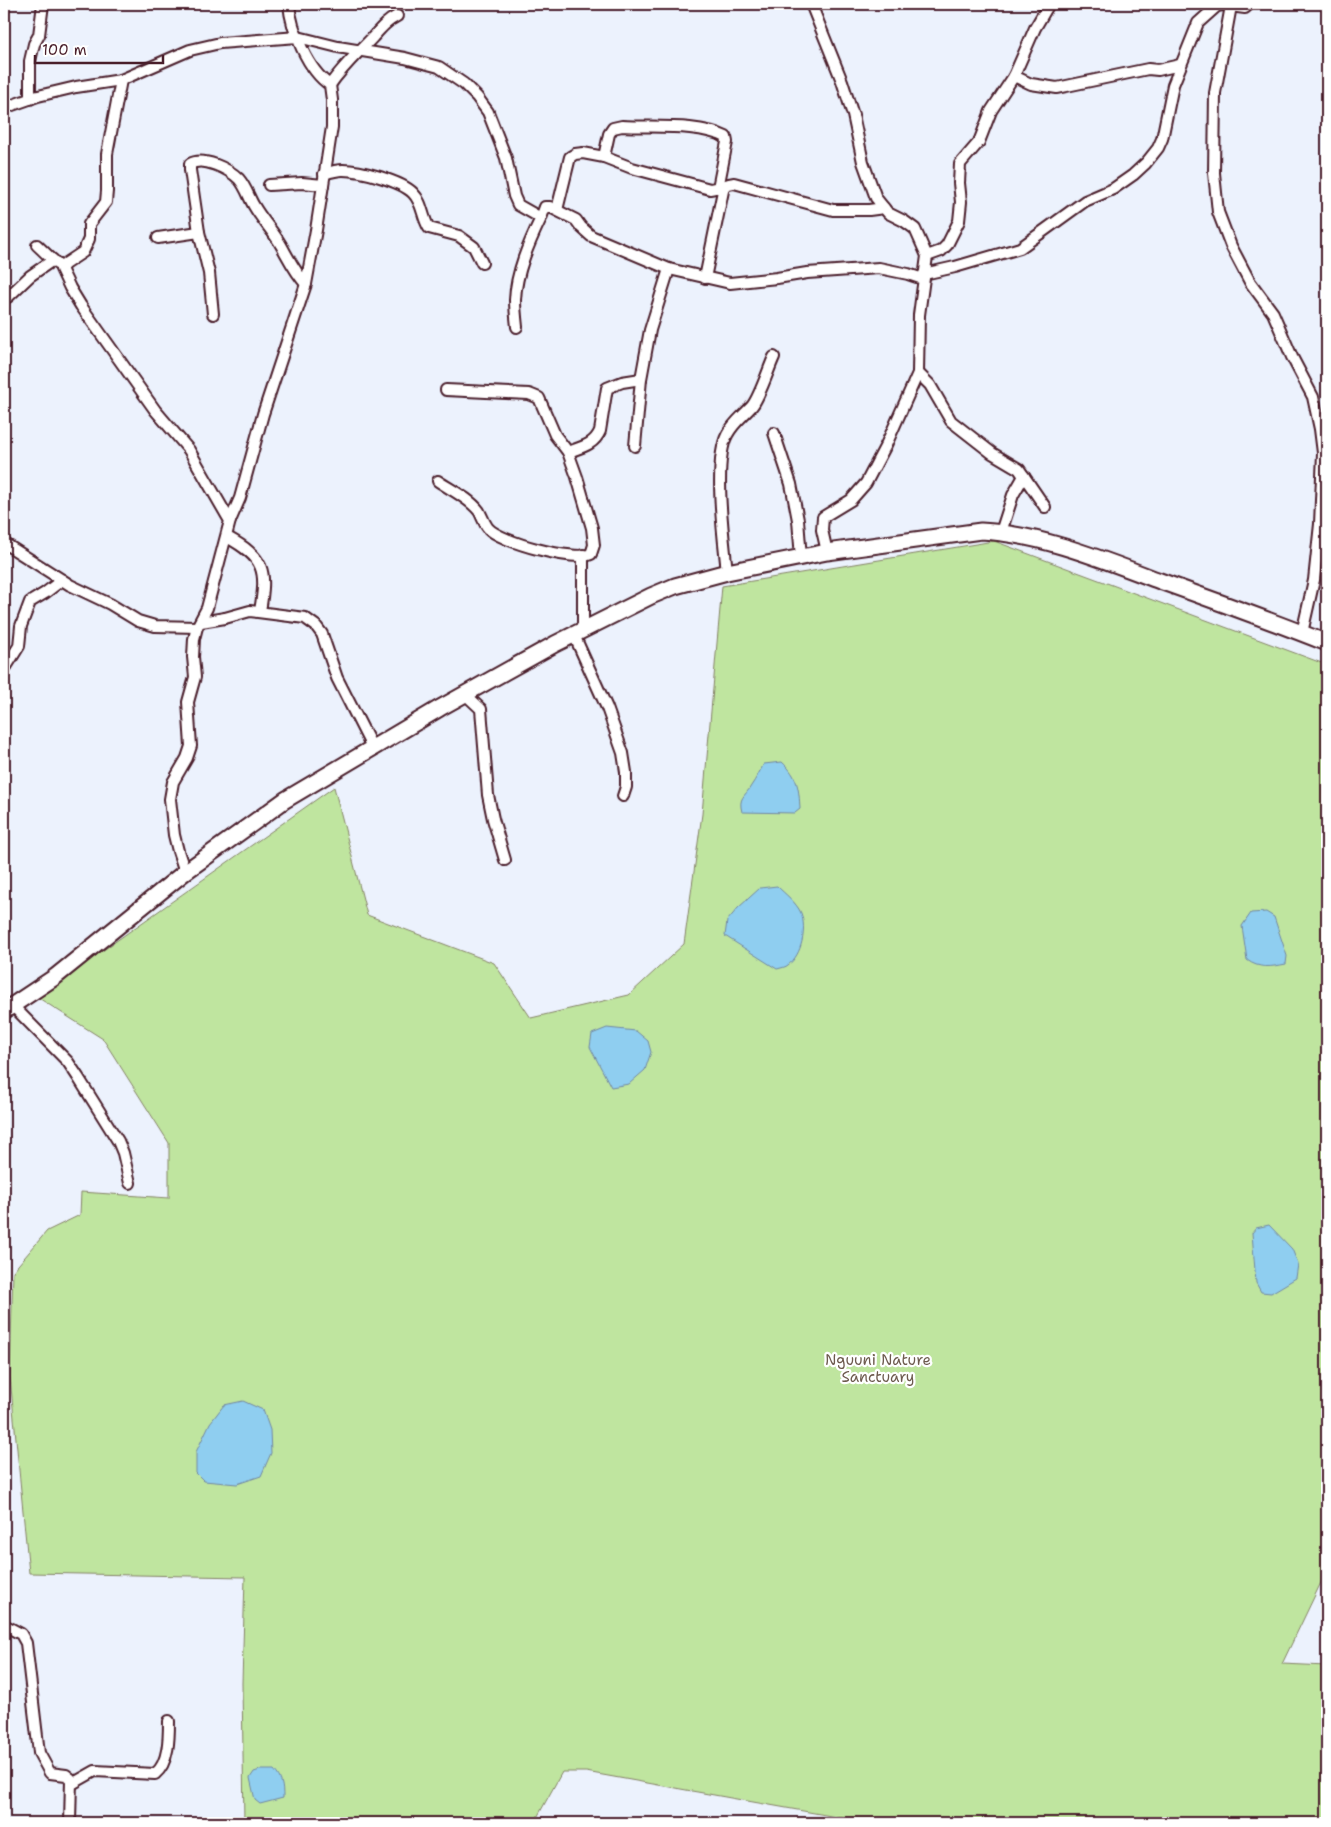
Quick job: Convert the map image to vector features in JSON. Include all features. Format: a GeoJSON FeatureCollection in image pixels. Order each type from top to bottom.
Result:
{"type":"FeatureCollection","features":[{"type":"Feature","properties":{"kind":"main road"},"geometry":{"type":"LineString","coordinates":[[8,1008],[55,977],[185,872],[285,800],[372,747],[579,632],[664,590],[726,572],[826,552],[981,531],[1001,532],[1073,550],[1327,643]]}},
{"type":"Feature","properties":{"kind":"street"},"geometry":{"type":"LineString","coordinates":[[30,98],[30,61],[34,44],[39,35],[43,4]]}},
{"type":"Feature","properties":{"kind":"street"},"geometry":{"type":"LineString","coordinates":[[185,872],[178,851],[170,799],[173,782],[187,758],[191,746],[188,702],[195,677],[193,649],[199,625],[207,608],[230,521],[240,498],[266,405],[306,284],[332,126],[330,85],[315,71],[290,18],[289,4]]}},
{"type":"Feature","properties":{"kind":"street"},"geometry":{"type":"LineString","coordinates":[[811,4],[842,81],[853,115],[863,162],[876,198],[888,212],[915,229],[927,256],[918,332],[918,373],[870,477],[851,500],[823,518],[822,530],[826,552]]}},
{"type":"Feature","properties":{"kind":"street"},"geometry":{"type":"LineString","coordinates":[[927,256],[941,251],[952,237],[959,221],[961,202],[960,164],[979,142],[991,111],[1014,76],[1035,28],[1049,4]]}},
{"type":"Feature","properties":{"kind":"street"},"geometry":{"type":"LineString","coordinates":[[517,327],[516,285],[524,258],[545,207],[550,207],[576,220],[591,236],[669,268],[730,283],[777,278],[807,272],[879,268],[924,276],[1020,248],[1086,201],[1113,189],[1146,163],[1158,148],[1162,139],[1173,85],[1198,23],[1217,6],[1246,8],[1250,4]]}},
{"type":"Feature","properties":{"kind":"street"},"geometry":{"type":"LineString","coordinates":[[1231,6],[1215,93],[1214,172],[1218,212],[1231,246],[1250,282],[1273,313],[1292,357],[1313,397],[1323,452],[1320,524],[1314,580],[1302,633]]}},
{"type":"Feature","properties":{"kind":"street"},"geometry":{"type":"LineString","coordinates":[[330,85],[342,67],[388,20],[397,16]]}},
{"type":"Feature","properties":{"kind":"street"},"geometry":{"type":"LineString","coordinates":[[4,108],[30,98],[76,87],[121,80],[190,50],[220,43],[298,37],[358,51],[428,63],[439,67],[464,84],[488,112],[506,158],[514,196],[518,205],[541,218]]}},
{"type":"Feature","properties":{"kind":"street"},"geometry":{"type":"LineString","coordinates":[[1014,76],[1031,84],[1057,88],[1180,65]]}},
{"type":"Feature","properties":{"kind":"street"},"geometry":{"type":"LineString","coordinates":[[61,268],[83,252],[89,239],[89,224],[106,202],[107,154],[121,80]]}},
{"type":"Feature","properties":{"kind":"street"},"geometry":{"type":"LineString","coordinates":[[604,157],[609,134],[613,128],[622,126],[679,128],[714,132],[726,137],[721,187],[705,278]]}},
{"type":"Feature","properties":{"kind":"street"},"geometry":{"type":"LineString","coordinates":[[557,210],[570,157],[575,154],[604,157],[632,168],[710,189],[734,183],[833,210],[884,208]]}},
{"type":"Feature","properties":{"kind":"street"},"geometry":{"type":"LineString","coordinates":[[213,314],[208,273],[190,170],[190,164],[195,162],[206,162],[238,178],[244,185],[255,208],[281,245],[294,270],[306,284]]}},
{"type":"Feature","properties":{"kind":"street"},"geometry":{"type":"LineString","coordinates":[[324,174],[337,170],[355,171],[373,175],[405,187],[413,192],[421,204],[429,228],[458,236],[474,247],[482,263]]}},
{"type":"Feature","properties":{"kind":"street"},"geometry":{"type":"LineString","coordinates":[[269,186],[302,183],[323,186]]}},
{"type":"Feature","properties":{"kind":"street"},"geometry":{"type":"LineString","coordinates":[[158,238],[200,232]]}},
{"type":"Feature","properties":{"kind":"street"},"geometry":{"type":"LineString","coordinates":[[37,245],[61,268],[81,306],[155,410],[189,450],[230,521]]}},
{"type":"Feature","properties":{"kind":"street"},"geometry":{"type":"LineString","coordinates":[[4,298],[8,297],[30,276],[53,260]]}},
{"type":"Feature","properties":{"kind":"street"},"geometry":{"type":"LineString","coordinates":[[635,446],[641,379],[650,330],[669,268]]}},
{"type":"Feature","properties":{"kind":"street"},"geometry":{"type":"LineString","coordinates":[[726,572],[721,507],[723,444],[733,425],[755,401],[774,357]]}},
{"type":"Feature","properties":{"kind":"street"},"geometry":{"type":"LineString","coordinates":[[918,373],[930,385],[951,420],[992,453],[1013,464],[1024,476],[1045,507]]}},
{"type":"Feature","properties":{"kind":"street"},"geometry":{"type":"LineString","coordinates":[[568,452],[588,445],[598,437],[608,388],[622,382],[641,379]]}},
{"type":"Feature","properties":{"kind":"street"},"geometry":{"type":"LineString","coordinates":[[438,481],[478,510],[488,528],[516,543],[537,550],[583,556],[591,554],[593,550],[592,528],[568,452],[555,435],[539,398],[534,395],[446,390]]}},
{"type":"Feature","properties":{"kind":"street"},"geometry":{"type":"LineString","coordinates":[[774,433],[791,484],[798,520],[801,558]]}},
{"type":"Feature","properties":{"kind":"street"},"geometry":{"type":"LineString","coordinates":[[1001,532],[1013,495],[1024,476]]}},
{"type":"Feature","properties":{"kind":"street"},"geometry":{"type":"LineString","coordinates":[[227,537],[244,546],[263,570],[263,593],[260,611]]}},
{"type":"Feature","properties":{"kind":"street"},"geometry":{"type":"LineString","coordinates":[[4,543],[62,580],[144,623],[166,627],[199,625],[240,613],[260,611],[305,618],[316,626],[322,634],[337,678],[372,747]]}},
{"type":"Feature","properties":{"kind":"street"},"geometry":{"type":"LineString","coordinates":[[583,556],[579,632],[623,753],[626,772],[626,787],[623,796]]}},
{"type":"Feature","properties":{"kind":"street"},"geometry":{"type":"LineString","coordinates":[[4,670],[20,646],[21,626],[30,602],[62,580]]}},
{"type":"Feature","properties":{"kind":"street"},"geometry":{"type":"LineString","coordinates":[[465,694],[481,710],[488,795],[505,860]]}},
{"type":"Feature","properties":{"kind":"street"},"geometry":{"type":"LineString","coordinates":[[8,1008],[68,1062],[118,1141],[123,1153],[130,1183]]}},
{"type":"Feature","properties":{"kind":"street"},"geometry":{"type":"LineString","coordinates":[[4,1625],[21,1634],[26,1642],[39,1753],[50,1773],[70,1777],[72,1784],[70,1823]]}},
{"type":"Feature","properties":{"kind":"street"},"geometry":{"type":"LineString","coordinates":[[72,1784],[95,1772],[155,1774],[161,1769],[166,1752],[170,1721]]}},
{"type":"Feature","properties":{"kind":"green space","name":"Nguuni Nature Sanctuary"},"geometry":{"type":"Polygon","coordinates":[[[994,541],[1327,665],[1327,1570],[1282,1664],[1327,1666],[1327,1823],[870,1823],[586,1772],[562,1772],[534,1823],[244,1823],[242,1683],[245,1577],[29,1573],[10,1377],[13,1271],[47,1231],[80,1215],[81,1192],[169,1198],[169,1143],[103,1039],[37,997],[334,787],[367,915],[494,963],[531,1018],[629,995],[684,944],[702,814],[722,586],[994,541]]]}},
{"type":"Feature","properties":{"kind":"water"},"geometry":{"type":"Polygon","coordinates":[[[782,762],[791,772],[797,783],[800,809],[795,813],[742,812],[742,800],[764,764],[782,762]]]}},
{"type":"Feature","properties":{"kind":"water"},"geometry":{"type":"Polygon","coordinates":[[[777,886],[799,909],[803,919],[803,934],[800,948],[793,961],[787,966],[777,969],[725,936],[727,921],[738,908],[760,888],[777,886]]]}},
{"type":"Feature","properties":{"kind":"water"},"geometry":{"type":"Polygon","coordinates":[[[1266,912],[1274,917],[1287,956],[1286,964],[1265,966],[1256,965],[1247,960],[1242,926],[1251,913],[1266,912]]]}},
{"type":"Feature","properties":{"kind":"water"},"geometry":{"type":"Polygon","coordinates":[[[607,1028],[636,1031],[648,1041],[651,1052],[645,1070],[629,1084],[611,1087],[590,1047],[592,1034],[607,1028]]]}},
{"type":"Feature","properties":{"kind":"water"},"geometry":{"type":"Polygon","coordinates":[[[1269,1225],[1292,1249],[1298,1264],[1296,1278],[1271,1293],[1261,1292],[1256,1283],[1252,1233],[1256,1228],[1269,1225]]]}},
{"type":"Feature","properties":{"kind":"water"},"geometry":{"type":"Polygon","coordinates":[[[243,1401],[263,1410],[270,1430],[271,1453],[261,1476],[237,1484],[204,1481],[196,1473],[196,1452],[210,1423],[224,1405],[243,1401]]]}},
{"type":"Feature","properties":{"kind":"water"},"geometry":{"type":"Polygon","coordinates":[[[274,1770],[279,1776],[282,1783],[283,1798],[260,1804],[255,1800],[250,1778],[254,1772],[274,1770]]]}}]}
